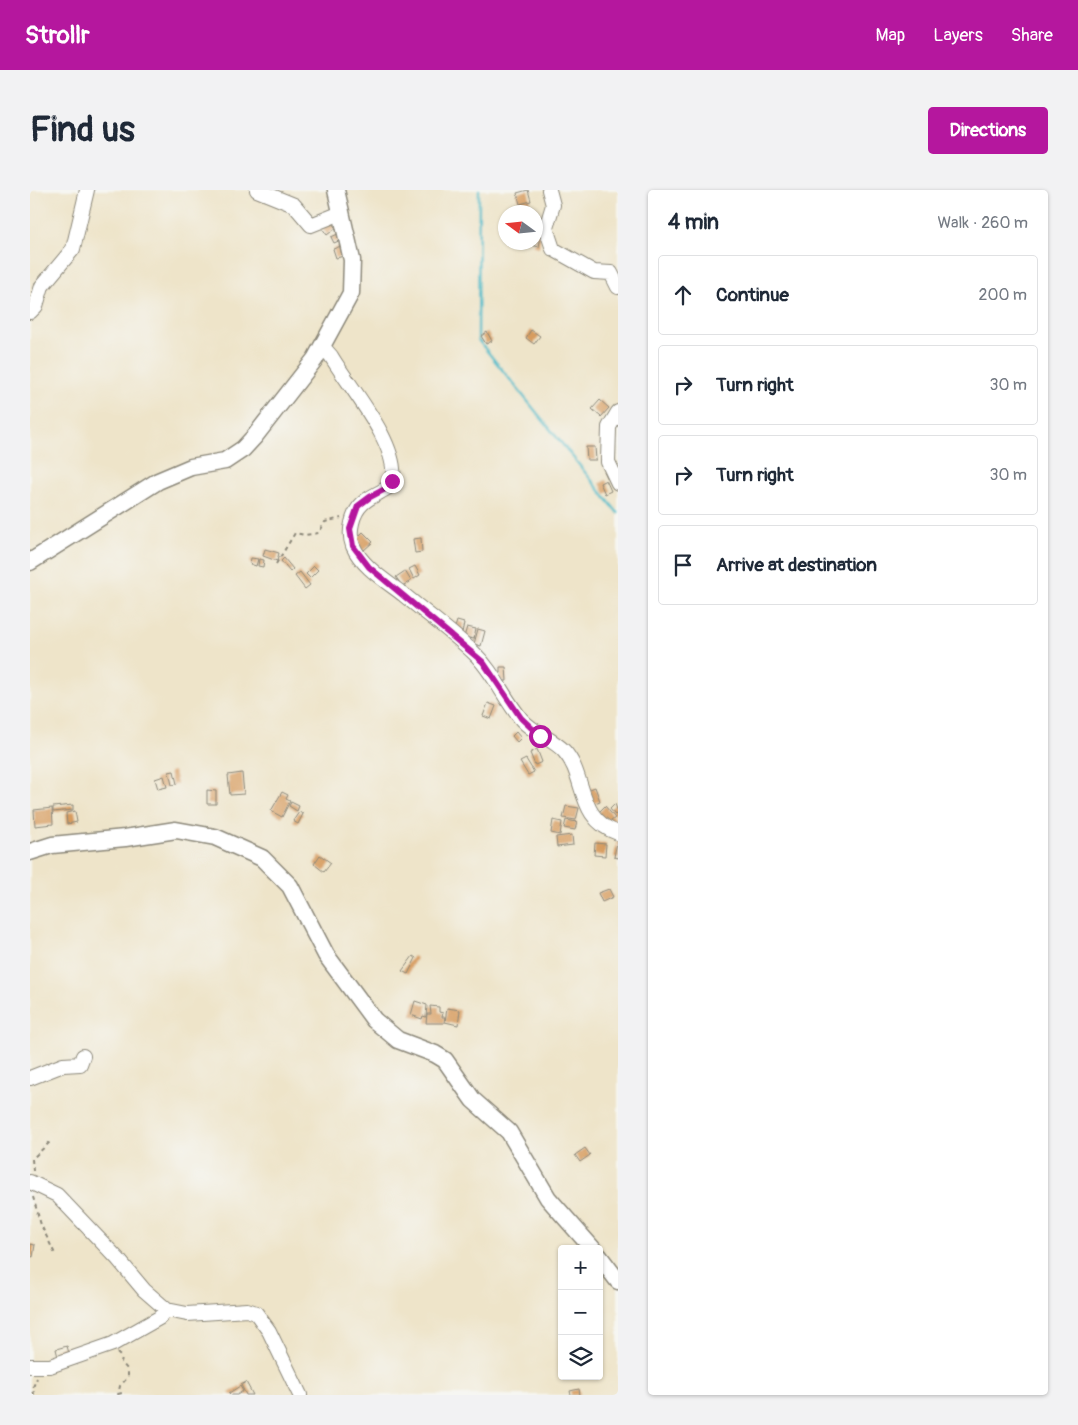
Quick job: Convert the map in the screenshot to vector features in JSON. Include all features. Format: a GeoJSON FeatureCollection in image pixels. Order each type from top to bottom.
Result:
{"type":"FeatureCollection","features":[{"type":"Feature","properties":{"kind":"main road"},"geometry":{"type":"LineString","coordinates":[[30,562],[158,481],[191,467],[225,461],[237,454],[255,436],[301,380],[352,294],[352,260],[336,190]]}},
{"type":"Feature","properties":{"kind":"main road"},"geometry":{"type":"LineString","coordinates":[[30,852],[52,845],[125,838],[176,830],[215,837],[262,858],[290,886],[326,955],[374,1020],[398,1040],[436,1054],[445,1060],[473,1100],[509,1132],[548,1198],[589,1245]]}},
{"type":"Feature","properties":{"kind":"main road"},"geometry":{"type":"LineString","coordinates":[[603,1261],[618,1281]]}},
{"type":"Feature","properties":{"kind":"street"},"geometry":{"type":"LineString","coordinates":[[30,312],[36,306],[42,286],[73,249],[87,190]]}},
{"type":"Feature","properties":{"kind":"street"},"geometry":{"type":"LineString","coordinates":[[257,190],[294,205],[311,225],[341,213]]}},
{"type":"Feature","properties":{"kind":"street"},"geometry":{"type":"LineString","coordinates":[[549,190],[553,205],[546,228],[553,248],[594,272],[615,272],[618,287]]}},
{"type":"Feature","properties":{"kind":"street"},"geometry":{"type":"LineString","coordinates":[[322,347],[332,356],[373,420],[384,440],[393,472],[392,481],[387,488],[362,502],[354,512],[350,529],[351,538],[359,555],[375,572],[483,662],[532,731],[565,752],[571,761],[587,805],[601,824],[618,834]]}},
{"type":"Feature","properties":{"kind":"street"},"geometry":{"type":"LineString","coordinates":[[618,412],[609,426],[608,462],[618,483]]}},
{"type":"Feature","properties":{"kind":"street"},"geometry":{"type":"LineString","coordinates":[[30,1078],[64,1065],[80,1064],[83,1056]]}},
{"type":"Feature","properties":{"kind":"street"},"geometry":{"type":"LineString","coordinates":[[30,1182],[57,1196],[118,1259],[144,1290],[167,1310],[188,1314],[247,1310],[256,1313],[269,1331],[300,1395]]}},
{"type":"Feature","properties":{"kind":"street"},"geometry":{"type":"LineString","coordinates":[[30,1366],[50,1366],[113,1344],[159,1318],[167,1310]]}},
{"type":"Feature","properties":{"kind":"path"},"geometry":{"type":"LineString","coordinates":[[276,564],[295,533],[305,536],[319,533],[325,522],[333,522],[354,512]]}},
{"type":"Feature","properties":{"kind":"path"},"geometry":{"type":"LineString","coordinates":[[113,1344],[116,1352],[122,1358],[121,1362],[128,1370],[128,1377],[120,1386],[118,1394],[122,1393],[125,1395]]}},
{"type":"Feature","properties":{"kind":"path"},"geometry":{"type":"LineString","coordinates":[[34,1395],[33,1387],[38,1377],[52,1376],[50,1366]]}},
{"type":"Feature","properties":{"kind":"building"},"geometry":{"type":"Polygon","coordinates":[[[528,190],[531,201],[520,204],[517,193],[528,190]]]}},
{"type":"Feature","properties":{"kind":"building"},"geometry":{"type":"Polygon","coordinates":[[[330,221],[336,228],[327,235],[322,228],[330,221]]]}},
{"type":"Feature","properties":{"kind":"building"},"geometry":{"type":"Polygon","coordinates":[[[338,234],[341,240],[334,243],[331,237],[338,234]]]}},
{"type":"Feature","properties":{"kind":"building"},"geometry":{"type":"Polygon","coordinates":[[[341,246],[344,256],[336,258],[333,249],[341,246]]]}},
{"type":"Feature","properties":{"kind":"building"},"geometry":{"type":"Polygon","coordinates":[[[531,330],[540,336],[534,344],[526,338],[531,330]]]}},
{"type":"Feature","properties":{"kind":"building"},"geometry":{"type":"Polygon","coordinates":[[[487,332],[492,341],[486,344],[481,336],[487,332]]]}},
{"type":"Feature","properties":{"kind":"building"},"geometry":{"type":"Polygon","coordinates":[[[600,400],[609,408],[601,417],[592,409],[600,400]]]}},
{"type":"Feature","properties":{"kind":"building"},"geometry":{"type":"Polygon","coordinates":[[[586,447],[595,447],[596,460],[587,460],[586,447]]]}},
{"type":"Feature","properties":{"kind":"building"},"geometry":{"type":"Polygon","coordinates":[[[606,480],[611,491],[605,494],[600,483],[606,480]]]}},
{"type":"Feature","properties":{"kind":"building"},"geometry":{"type":"Polygon","coordinates":[[[363,532],[373,542],[363,551],[354,541],[363,532]]]}},
{"type":"Feature","properties":{"kind":"building"},"geometry":{"type":"Polygon","coordinates":[[[421,538],[422,552],[415,553],[413,539],[421,538]]]}},
{"type":"Feature","properties":{"kind":"building"},"geometry":{"type":"Polygon","coordinates":[[[265,549],[279,553],[277,561],[263,556],[265,549]]]}},
{"type":"Feature","properties":{"kind":"building"},"geometry":{"type":"Polygon","coordinates":[[[251,558],[258,559],[256,566],[250,564],[251,558]]]}},
{"type":"Feature","properties":{"kind":"building"},"geometry":{"type":"Polygon","coordinates":[[[284,558],[293,569],[290,572],[281,561],[284,558]]]}},
{"type":"Feature","properties":{"kind":"building"},"geometry":{"type":"Polygon","coordinates":[[[259,559],[264,560],[263,567],[258,566],[259,559]]]}},
{"type":"Feature","properties":{"kind":"building"},"geometry":{"type":"Polygon","coordinates":[[[314,566],[318,570],[310,578],[306,574],[314,566]]]}},
{"type":"Feature","properties":{"kind":"building"},"geometry":{"type":"Polygon","coordinates":[[[415,566],[420,575],[414,579],[409,569],[415,566]]]}},
{"type":"Feature","properties":{"kind":"building"},"geometry":{"type":"Polygon","coordinates":[[[405,571],[411,581],[402,586],[396,577],[405,571]]]}},
{"type":"Feature","properties":{"kind":"building"},"geometry":{"type":"Polygon","coordinates":[[[300,572],[310,585],[305,589],[295,576],[300,572]]]}},
{"type":"Feature","properties":{"kind":"building"},"geometry":{"type":"Polygon","coordinates":[[[457,621],[464,623],[462,633],[454,631],[457,621]]]}},
{"type":"Feature","properties":{"kind":"building"},"geometry":{"type":"Polygon","coordinates":[[[467,627],[476,629],[474,639],[464,637],[467,627]]]}},
{"type":"Feature","properties":{"kind":"building"},"geometry":{"type":"Polygon","coordinates":[[[478,629],[485,631],[481,646],[474,644],[478,629]]]}},
{"type":"Feature","properties":{"kind":"building"},"geometry":{"type":"Polygon","coordinates":[[[500,667],[506,667],[507,681],[500,681],[500,667]]]}},
{"type":"Feature","properties":{"kind":"building"},"geometry":{"type":"Polygon","coordinates":[[[488,703],[496,706],[491,719],[483,716],[488,703]]]}},
{"type":"Feature","properties":{"kind":"building"},"geometry":{"type":"Polygon","coordinates":[[[516,732],[521,738],[517,742],[512,736],[516,732]]]}},
{"type":"Feature","properties":{"kind":"building"},"geometry":{"type":"Polygon","coordinates":[[[537,749],[542,762],[535,765],[530,753],[537,749]]]}},
{"type":"Feature","properties":{"kind":"building"},"geometry":{"type":"Polygon","coordinates":[[[526,759],[534,772],[528,775],[520,762],[526,759]]]}},
{"type":"Feature","properties":{"kind":"building"},"geometry":{"type":"Polygon","coordinates":[[[174,771],[177,784],[172,785],[169,772],[174,771]]]}},
{"type":"Feature","properties":{"kind":"building"},"geometry":{"type":"Polygon","coordinates":[[[242,773],[244,794],[230,795],[228,775],[242,773]]]}},
{"type":"Feature","properties":{"kind":"building"},"geometry":{"type":"Polygon","coordinates":[[[164,776],[167,787],[158,789],[155,779],[164,776]]]}},
{"type":"Feature","properties":{"kind":"building"},"geometry":{"type":"Polygon","coordinates":[[[595,787],[600,801],[590,805],[585,791],[595,787]]]}},
{"type":"Feature","properties":{"kind":"building"},"geometry":{"type":"Polygon","coordinates":[[[207,790],[216,791],[216,804],[207,804],[207,790]]]}},
{"type":"Feature","properties":{"kind":"building"},"geometry":{"type":"Polygon","coordinates":[[[282,792],[288,795],[286,799],[290,801],[282,817],[271,811],[282,792]]]}},
{"type":"Feature","properties":{"kind":"building"},"geometry":{"type":"Polygon","coordinates":[[[291,802],[299,806],[297,811],[289,806],[291,802]]]}},
{"type":"Feature","properties":{"kind":"building"},"geometry":{"type":"Polygon","coordinates":[[[615,804],[618,812],[615,815],[610,809],[615,804]]]}},
{"type":"Feature","properties":{"kind":"building"},"geometry":{"type":"Polygon","coordinates":[[[73,805],[73,810],[53,812],[53,807],[73,805]]]}},
{"type":"Feature","properties":{"kind":"building"},"geometry":{"type":"Polygon","coordinates":[[[566,806],[579,808],[576,820],[563,818],[566,806]]]}},
{"type":"Feature","properties":{"kind":"building"},"geometry":{"type":"Polygon","coordinates":[[[605,806],[615,818],[607,824],[598,813],[605,806]]]}},
{"type":"Feature","properties":{"kind":"building"},"geometry":{"type":"Polygon","coordinates":[[[52,808],[53,824],[35,826],[34,810],[52,808]]]}},
{"type":"Feature","properties":{"kind":"building"},"geometry":{"type":"Polygon","coordinates":[[[75,811],[77,822],[67,824],[66,813],[75,811]]]}},
{"type":"Feature","properties":{"kind":"building"},"geometry":{"type":"Polygon","coordinates":[[[299,812],[303,814],[298,824],[293,821],[299,812]]]}},
{"type":"Feature","properties":{"kind":"building"},"geometry":{"type":"Polygon","coordinates":[[[553,820],[562,822],[560,835],[551,833],[553,820]]]}},
{"type":"Feature","properties":{"kind":"building"},"geometry":{"type":"Polygon","coordinates":[[[566,820],[577,822],[575,830],[564,828],[566,820]]]}},
{"type":"Feature","properties":{"kind":"building"},"geometry":{"type":"Polygon","coordinates":[[[572,835],[573,845],[557,847],[556,837],[572,835]]]}},
{"type":"Feature","properties":{"kind":"building"},"geometry":{"type":"Polygon","coordinates":[[[618,842],[618,858],[614,857],[618,842]]]}},
{"type":"Feature","properties":{"kind":"building"},"geometry":{"type":"Polygon","coordinates":[[[595,843],[606,844],[605,856],[594,855],[595,843]]]}},
{"type":"Feature","properties":{"kind":"building"},"geometry":{"type":"Polygon","coordinates":[[[320,855],[331,863],[324,872],[314,864],[320,855]]]}},
{"type":"Feature","properties":{"kind":"building"},"geometry":{"type":"Polygon","coordinates":[[[609,889],[613,897],[602,902],[598,893],[609,889]]]}},
{"type":"Feature","properties":{"kind":"building"},"geometry":{"type":"Polygon","coordinates":[[[413,956],[416,958],[408,974],[402,971],[413,956]]]}},
{"type":"Feature","properties":{"kind":"building"},"geometry":{"type":"Polygon","coordinates":[[[415,1001],[427,1005],[426,1017],[423,1016],[422,1019],[411,1015],[415,1001]]]}},
{"type":"Feature","properties":{"kind":"building"},"geometry":{"type":"Polygon","coordinates":[[[430,1006],[439,1007],[439,1012],[443,1013],[442,1017],[445,1017],[444,1023],[426,1023],[427,1014],[431,1014],[430,1006]]]}},
{"type":"Feature","properties":{"kind":"building"},"geometry":{"type":"Polygon","coordinates":[[[447,1008],[460,1010],[458,1025],[445,1022],[447,1008]]]}},
{"type":"Feature","properties":{"kind":"building"},"geometry":{"type":"Polygon","coordinates":[[[585,1148],[590,1155],[580,1162],[575,1155],[585,1148]]]}},
{"type":"Feature","properties":{"kind":"building"},"geometry":{"type":"Polygon","coordinates":[[[30,1244],[35,1245],[33,1257],[30,1256],[30,1244]]]}},
{"type":"Feature","properties":{"kind":"building"},"geometry":{"type":"Polygon","coordinates":[[[67,1346],[70,1357],[59,1361],[56,1349],[67,1346]]]}},
{"type":"Feature","properties":{"kind":"building"},"geometry":{"type":"Polygon","coordinates":[[[246,1382],[253,1395],[246,1395],[241,1385],[246,1382]]]}},
{"type":"Feature","properties":{"kind":"building"},"geometry":{"type":"Polygon","coordinates":[[[240,1386],[243,1391],[237,1395],[229,1393],[240,1386]]]}},
{"type":"Feature","properties":{"kind":"building"},"geometry":{"type":"Polygon","coordinates":[[[579,1389],[580,1395],[571,1395],[570,1391],[579,1389]]]}},
{"type":"Feature","properties":{"kind":"waterway"},"geometry":{"type":"LineString","coordinates":[[479,190],[478,340],[618,513]]}},
{"type":"Feature","properties":{"kind":"route"},"geometry":{"type":"LineString","coordinates":[[392,481],[387,488],[362,502],[354,512],[350,529],[353,546],[369,567],[464,644],[483,662],[521,718],[532,731],[540,736]]}}]}
